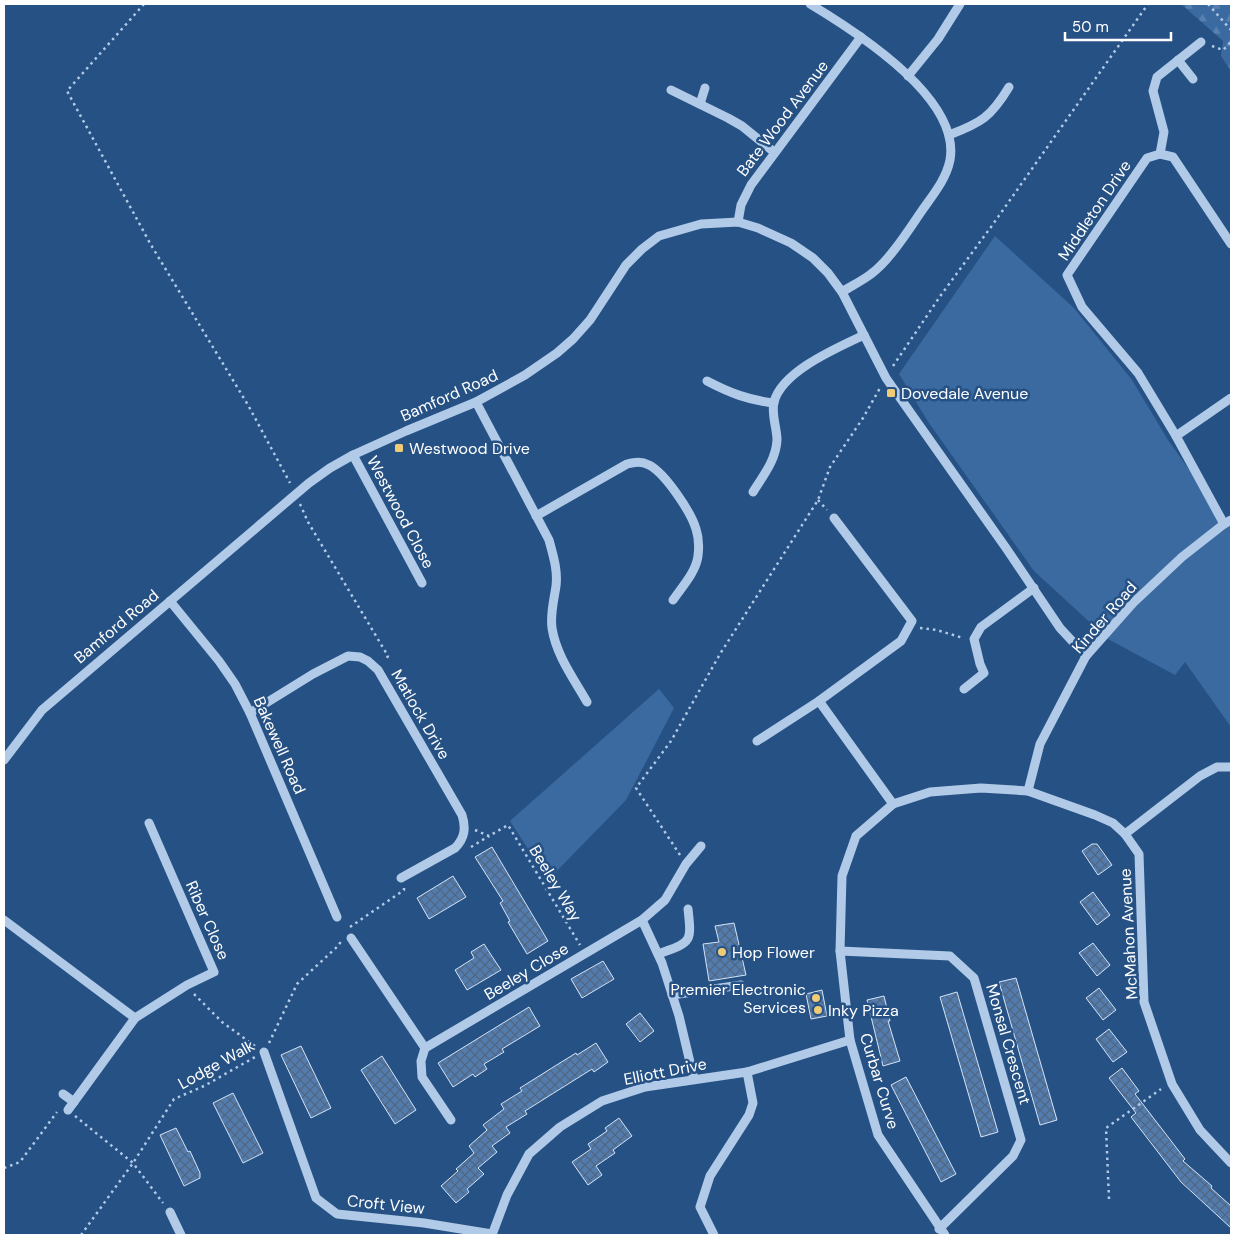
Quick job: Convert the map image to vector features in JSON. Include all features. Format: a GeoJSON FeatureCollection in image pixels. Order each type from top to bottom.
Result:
{"type":"FeatureCollection","features":[{"type":"Feature","properties":{"kind":"street"},"geometry":{"type":"LineString","coordinates":[[810,4],[862,37],[908,76],[935,107],[949,135],[950,158],[945,178],[883,262],[872,273],[842,292]]}},
{"type":"Feature","properties":{"kind":"street"},"geometry":{"type":"LineString","coordinates":[[908,76],[938,39],[960,4]]}},
{"type":"Feature","properties":{"kind":"street","name":"Bate Wood Avenue"},"geometry":{"type":"LineString","coordinates":[[738,222],[744,197],[774,152],[862,37]]}},
{"type":"Feature","properties":{"kind":"street"},"geometry":{"type":"LineString","coordinates":[[1201,42],[1158,77],[1153,91],[1164,132],[1160,154],[1174,157],[1231,244]]}},
{"type":"Feature","properties":{"kind":"street"},"geometry":{"type":"LineString","coordinates":[[1178,60],[1193,79]]}},
{"type":"Feature","properties":{"kind":"street"},"geometry":{"type":"LineString","coordinates":[[700,104],[705,88]]}},
{"type":"Feature","properties":{"kind":"street"},"geometry":{"type":"LineString","coordinates":[[949,135],[979,123],[998,106],[1009,88]]}},
{"type":"Feature","properties":{"kind":"street"},"geometry":{"type":"LineString","coordinates":[[671,90],[742,126],[774,152]]}},
{"type":"Feature","properties":{"kind":"street","name":"Middleton Drive"},"geometry":{"type":"LineString","coordinates":[[1160,154],[1147,158],[1067,275],[1082,307],[1138,373],[1228,522]]}},
{"type":"Feature","properties":{"kind":"street","name":"Bamford Road"},"geometry":{"type":"LineString","coordinates":[[4,760],[42,710],[296,494],[330,468],[406,430],[476,402],[525,375],[557,353],[574,339],[590,320],[626,265],[642,249],[660,236],[701,224],[738,222],[758,228],[790,243],[813,258],[828,273],[842,292],[886,378]]}},
{"type":"Feature","properties":{"kind":"street"},"geometry":{"type":"LineString","coordinates":[[753,492],[775,455],[777,440],[774,403],[784,385],[801,369],[820,356],[864,335]]}},
{"type":"Feature","properties":{"kind":"street"},"geometry":{"type":"LineString","coordinates":[[886,378],[1034,588],[1060,628],[1086,656]]}},
{"type":"Feature","properties":{"kind":"street"},"geometry":{"type":"LineString","coordinates":[[707,382],[732,394],[753,401],[774,403]]}},
{"type":"Feature","properties":{"kind":"street"},"geometry":{"type":"LineString","coordinates":[[1176,436],[1231,398]]}},
{"type":"Feature","properties":{"kind":"street"},"geometry":{"type":"LineString","coordinates":[[476,402],[549,540],[554,556],[556,585],[553,600],[552,627],[560,655],[587,702]]}},
{"type":"Feature","properties":{"kind":"street","name":"Westwood Close"},"geometry":{"type":"LineString","coordinates":[[353,455],[422,583]]}},
{"type":"Feature","properties":{"kind":"street"},"geometry":{"type":"LineString","coordinates":[[536,516],[627,464],[638,462],[648,464],[666,478],[689,514],[696,529],[699,543],[698,558],[673,600]]}},
{"type":"Feature","properties":{"kind":"street"},"geometry":{"type":"LineString","coordinates":[[757,742],[819,701],[901,641],[912,621],[834,518]]}},
{"type":"Feature","properties":{"kind":"street","name":"Kinder Road"},"geometry":{"type":"LineString","coordinates":[[1028,791],[1040,744],[1086,656],[1133,603],[1182,557],[1228,522]]}},
{"type":"Feature","properties":{"kind":"street"},"geometry":{"type":"LineString","coordinates":[[964,689],[984,673],[974,640],[981,627],[1034,588]]}},
{"type":"Feature","properties":{"kind":"street","name":"Bakewell Road"},"geometry":{"type":"LineString","coordinates":[[170,601],[219,660],[235,684],[250,713],[337,917]]}},
{"type":"Feature","properties":{"kind":"street","name":"Matlock Drive"},"geometry":{"type":"LineString","coordinates":[[250,713],[313,674],[348,656],[360,656],[378,670],[462,815],[465,825]]}},
{"type":"Feature","properties":{"kind":"street"},"geometry":{"type":"LineString","coordinates":[[819,701],[893,804]]}},
{"type":"Feature","properties":{"kind":"street"},"geometry":{"type":"LineString","coordinates":[[1126,834],[1200,776],[1217,768],[1231,767]]}},
{"type":"Feature","properties":{"kind":"street","name":"Curbar Curve"},"geometry":{"type":"LineString","coordinates":[[942,1232],[878,1135],[850,1040],[840,951],[842,876],[856,836],[893,804],[930,792],[981,788],[1028,791]]}},
{"type":"Feature","properties":{"kind":"street","name":"McMahon Avenue"},"geometry":{"type":"LineString","coordinates":[[1028,791],[1113,823],[1126,834],[1139,854],[1144,1002],[1172,1084],[1200,1130],[1231,1163]]}},
{"type":"Feature","properties":{"kind":"street","name":"Riber Close"},"geometry":{"type":"LineString","coordinates":[[68,1110],[135,1018],[187,985],[214,972],[149,823]]}},
{"type":"Feature","properties":{"kind":"street"},"geometry":{"type":"LineString","coordinates":[[401,878],[455,848],[461,842],[465,825]]}},
{"type":"Feature","properties":{"kind":"street","name":"Beeley Close"},"geometry":{"type":"LineString","coordinates":[[425,1048],[642,920],[665,900],[686,864],[701,846]]}},
{"type":"Feature","properties":{"kind":"street"},"geometry":{"type":"LineString","coordinates":[[658,954],[681,946],[688,940],[691,932],[688,909]]}},
{"type":"Feature","properties":{"kind":"street"},"geometry":{"type":"LineString","coordinates":[[4,920],[135,1018]]}},
{"type":"Feature","properties":{"kind":"street"},"geometry":{"type":"LineString","coordinates":[[642,920],[658,954],[672,995],[694,1079]]}},
{"type":"Feature","properties":{"kind":"street"},"geometry":{"type":"LineString","coordinates":[[347,938],[425,1048],[421,1061],[422,1077],[451,1120]]}},
{"type":"Feature","properties":{"kind":"street","name":"Monsal Crescent"},"geometry":{"type":"LineString","coordinates":[[840,951],[950,956],[974,978],[1021,1140],[1013,1156],[942,1232]]}},
{"type":"Feature","properties":{"kind":"street"},"geometry":{"type":"LineString","coordinates":[[672,995],[740,985]]}},
{"type":"Feature","properties":{"kind":"street","name":"Elliott Drive"},"geometry":{"type":"LineString","coordinates":[[492,1235],[507,1195],[530,1154],[560,1127],[602,1101],[645,1087],[747,1072],[850,1040]]}},
{"type":"Feature","properties":{"kind":"street","name":"Croft View"},"geometry":{"type":"LineString","coordinates":[[264,1052],[316,1198],[337,1214],[424,1223],[492,1235]]}},
{"type":"Feature","properties":{"kind":"street"},"geometry":{"type":"LineString","coordinates":[[714,1235],[700,1207],[710,1176],[749,1115],[753,1103],[747,1072]]}},
{"type":"Feature","properties":{"kind":"street"},"geometry":{"type":"LineString","coordinates":[[63,1094],[74,1102]]}},
{"type":"Feature","properties":{"kind":"street"},"geometry":{"type":"LineString","coordinates":[[170,1212],[181,1235]]}},
{"type":"Feature","properties":{"kind":"path"},"geometry":{"type":"LineString","coordinates":[[144,4],[67,91],[151,245],[248,405],[296,494],[308,522],[388,656],[378,670]]}},
{"type":"Feature","properties":{"kind":"path"},"geometry":{"type":"LineString","coordinates":[[686,864],[636,788],[671,742],[720,654],[818,500],[830,467],[863,418],[886,378],[941,296],[1148,4]]}},
{"type":"Feature","properties":{"kind":"path"},"geometry":{"type":"LineString","coordinates":[[1208,4],[1231,30]]}},
{"type":"Feature","properties":{"kind":"path"},"geometry":{"type":"LineString","coordinates":[[1223,50],[1231,42]]}},
{"type":"Feature","properties":{"kind":"path"},"geometry":{"type":"LineString","coordinates":[[909,626],[937,630],[974,640]]}},
{"type":"Feature","properties":{"kind":"path","name":"Beeley Way"},"geometry":{"type":"LineString","coordinates":[[465,825],[489,836],[508,825],[585,954]]}},
{"type":"Feature","properties":{"kind":"path"},"geometry":{"type":"LineString","coordinates":[[346,930],[404,890],[401,878]]}},
{"type":"Feature","properties":{"kind":"path","name":"Lodge Walk"},"geometry":{"type":"LineString","coordinates":[[81,1235],[133,1163],[174,1099],[204,1086],[264,1052],[297,984],[347,938]]}},
{"type":"Feature","properties":{"kind":"path"},"geometry":{"type":"LineString","coordinates":[[187,985],[222,1022],[264,1052]]}},
{"type":"Feature","properties":{"kind":"path"},"geometry":{"type":"LineString","coordinates":[[1109,1199],[1106,1128],[1161,1089],[1172,1084]]}},
{"type":"Feature","properties":{"kind":"path"},"geometry":{"type":"LineString","coordinates":[[4,1168],[20,1162],[56,1112],[68,1110],[133,1163],[170,1212]]}},
{"type":"Feature","properties":{"kind":"green space"},"geometry":{"type":"Polygon","coordinates":[[[1181,4],[1231,4],[1231,71],[1221,56],[1223,41],[1181,4]]]}},
{"type":"Feature","properties":{"kind":"green space"},"geometry":{"type":"Polygon","coordinates":[[[995,236],[1074,308],[1132,380],[1168,440],[1230,527],[1231,727],[1185,662],[1175,675],[1108,639],[1034,571],[929,423],[899,374],[995,236]]]}},
{"type":"Feature","properties":{"kind":"green space"},"geometry":{"type":"Polygon","coordinates":[[[659,689],[674,708],[626,800],[548,880],[510,821],[659,689]]]}},
{"type":"Feature","properties":{"kind":"building"},"geometry":{"type":"Polygon","coordinates":[[[1092,844],[1097,844],[1112,865],[1098,875],[1082,851],[1092,844]]]}},
{"type":"Feature","properties":{"kind":"building"},"geometry":{"type":"Polygon","coordinates":[[[492,847],[548,941],[527,954],[508,922],[510,921],[500,903],[503,901],[475,857],[492,847]]]}},
{"type":"Feature","properties":{"kind":"building"},"geometry":{"type":"Polygon","coordinates":[[[453,876],[466,897],[429,919],[417,898],[453,876]]]}},
{"type":"Feature","properties":{"kind":"building"},"geometry":{"type":"Polygon","coordinates":[[[1093,892],[1110,915],[1097,925],[1080,902],[1093,892]]]}},
{"type":"Feature","properties":{"kind":"building","name":"Hop Flower"},"geometry":{"type":"Polygon","coordinates":[[[734,923],[746,975],[709,981],[703,944],[719,942],[715,926],[734,923]]]}},
{"type":"Feature","properties":{"kind":"building"},"geometry":{"type":"Polygon","coordinates":[[[1093,943],[1110,965],[1097,976],[1079,953],[1093,943]]]}},
{"type":"Feature","properties":{"kind":"building"},"geometry":{"type":"Polygon","coordinates":[[[484,944],[501,970],[467,990],[455,970],[474,958],[471,952],[484,944]]]}},
{"type":"Feature","properties":{"kind":"building"},"geometry":{"type":"Polygon","coordinates":[[[603,961],[614,979],[582,998],[571,979],[603,961]]]}},
{"type":"Feature","properties":{"kind":"building"},"geometry":{"type":"Polygon","coordinates":[[[1016,978],[1057,1120],[1040,1125],[999,982],[1016,978]]]}},
{"type":"Feature","properties":{"kind":"building"},"geometry":{"type":"Polygon","coordinates":[[[1099,988],[1116,1010],[1103,1020],[1086,998],[1099,988]]]}},
{"type":"Feature","properties":{"kind":"building"},"geometry":{"type":"Polygon","coordinates":[[[822,990],[827,1016],[811,1019],[806,994],[822,990]]]}},
{"type":"Feature","properties":{"kind":"building"},"geometry":{"type":"Polygon","coordinates":[[[957,992],[998,1132],[981,1137],[940,997],[957,992]]]}},
{"type":"Feature","properties":{"kind":"building"},"geometry":{"type":"Polygon","coordinates":[[[884,996],[890,1021],[888,1021],[900,1061],[883,1066],[867,1000],[884,996]]]}},
{"type":"Feature","properties":{"kind":"building"},"geometry":{"type":"Polygon","coordinates":[[[529,1007],[540,1026],[502,1049],[504,1052],[484,1064],[487,1069],[475,1077],[473,1074],[453,1087],[438,1063],[529,1007]]]}},
{"type":"Feature","properties":{"kind":"building"},"geometry":{"type":"Polygon","coordinates":[[[640,1013],[654,1031],[640,1042],[626,1024],[640,1013]]]}},
{"type":"Feature","properties":{"kind":"building"},"geometry":{"type":"Polygon","coordinates":[[[1109,1029],[1127,1052],[1113,1062],[1096,1039],[1109,1029]]]}},
{"type":"Feature","properties":{"kind":"building"},"geometry":{"type":"Polygon","coordinates":[[[596,1043],[608,1062],[594,1072],[592,1069],[525,1111],[527,1114],[506,1127],[510,1133],[492,1146],[497,1152],[478,1168],[484,1174],[467,1189],[469,1192],[456,1203],[441,1186],[474,1153],[469,1146],[487,1130],[483,1125],[504,1109],[501,1104],[522,1091],[520,1088],[576,1053],[577,1055],[596,1043]]]}},
{"type":"Feature","properties":{"kind":"building"},"geometry":{"type":"Polygon","coordinates":[[[301,1046],[331,1108],[311,1118],[281,1055],[301,1046]]]}},
{"type":"Feature","properties":{"kind":"building"},"geometry":{"type":"Polygon","coordinates":[[[382,1056],[416,1110],[395,1124],[361,1070],[382,1056]]]}},
{"type":"Feature","properties":{"kind":"building"},"geometry":{"type":"Polygon","coordinates":[[[1122,1068],[1139,1091],[1135,1094],[1185,1159],[1183,1161],[1212,1186],[1211,1188],[1231,1206],[1231,1228],[1181,1182],[1131,1117],[1136,1113],[1109,1078],[1122,1068]]]}},
{"type":"Feature","properties":{"kind":"building"},"geometry":{"type":"Polygon","coordinates":[[[906,1077],[956,1174],[941,1182],[891,1085],[906,1077]]]}},
{"type":"Feature","properties":{"kind":"building"},"geometry":{"type":"Polygon","coordinates":[[[233,1093],[263,1153],[243,1163],[213,1103],[233,1093]]]}},
{"type":"Feature","properties":{"kind":"building"},"geometry":{"type":"Polygon","coordinates":[[[619,1118],[632,1136],[613,1150],[615,1153],[596,1166],[602,1175],[588,1185],[572,1162],[591,1149],[588,1144],[607,1131],[605,1128],[619,1118]]]}},
{"type":"Feature","properties":{"kind":"building"},"geometry":{"type":"Polygon","coordinates":[[[176,1128],[188,1152],[190,1151],[200,1173],[200,1178],[184,1186],[160,1135],[176,1128]]]}},
{"type":"Feature","properties":{"kind":"place","name":"Dovedale Avenue"},"geometry":{"type":"Point","coordinates":[891,393]}},
{"type":"Feature","properties":{"kind":"place","name":"Westwood Drive"},"geometry":{"type":"Point","coordinates":[399,448]}},
{"type":"Feature","properties":{"kind":"place","name":"Hop Flower"},"geometry":{"type":"Point","coordinates":[722,952]}},
{"type":"Feature","properties":{"kind":"place","name":"Premier Electronic Services"},"geometry":{"type":"Point","coordinates":[816,998]}},
{"type":"Feature","properties":{"kind":"place","name":"Inky Pizza"},"geometry":{"type":"Point","coordinates":[818,1010]}}]}
